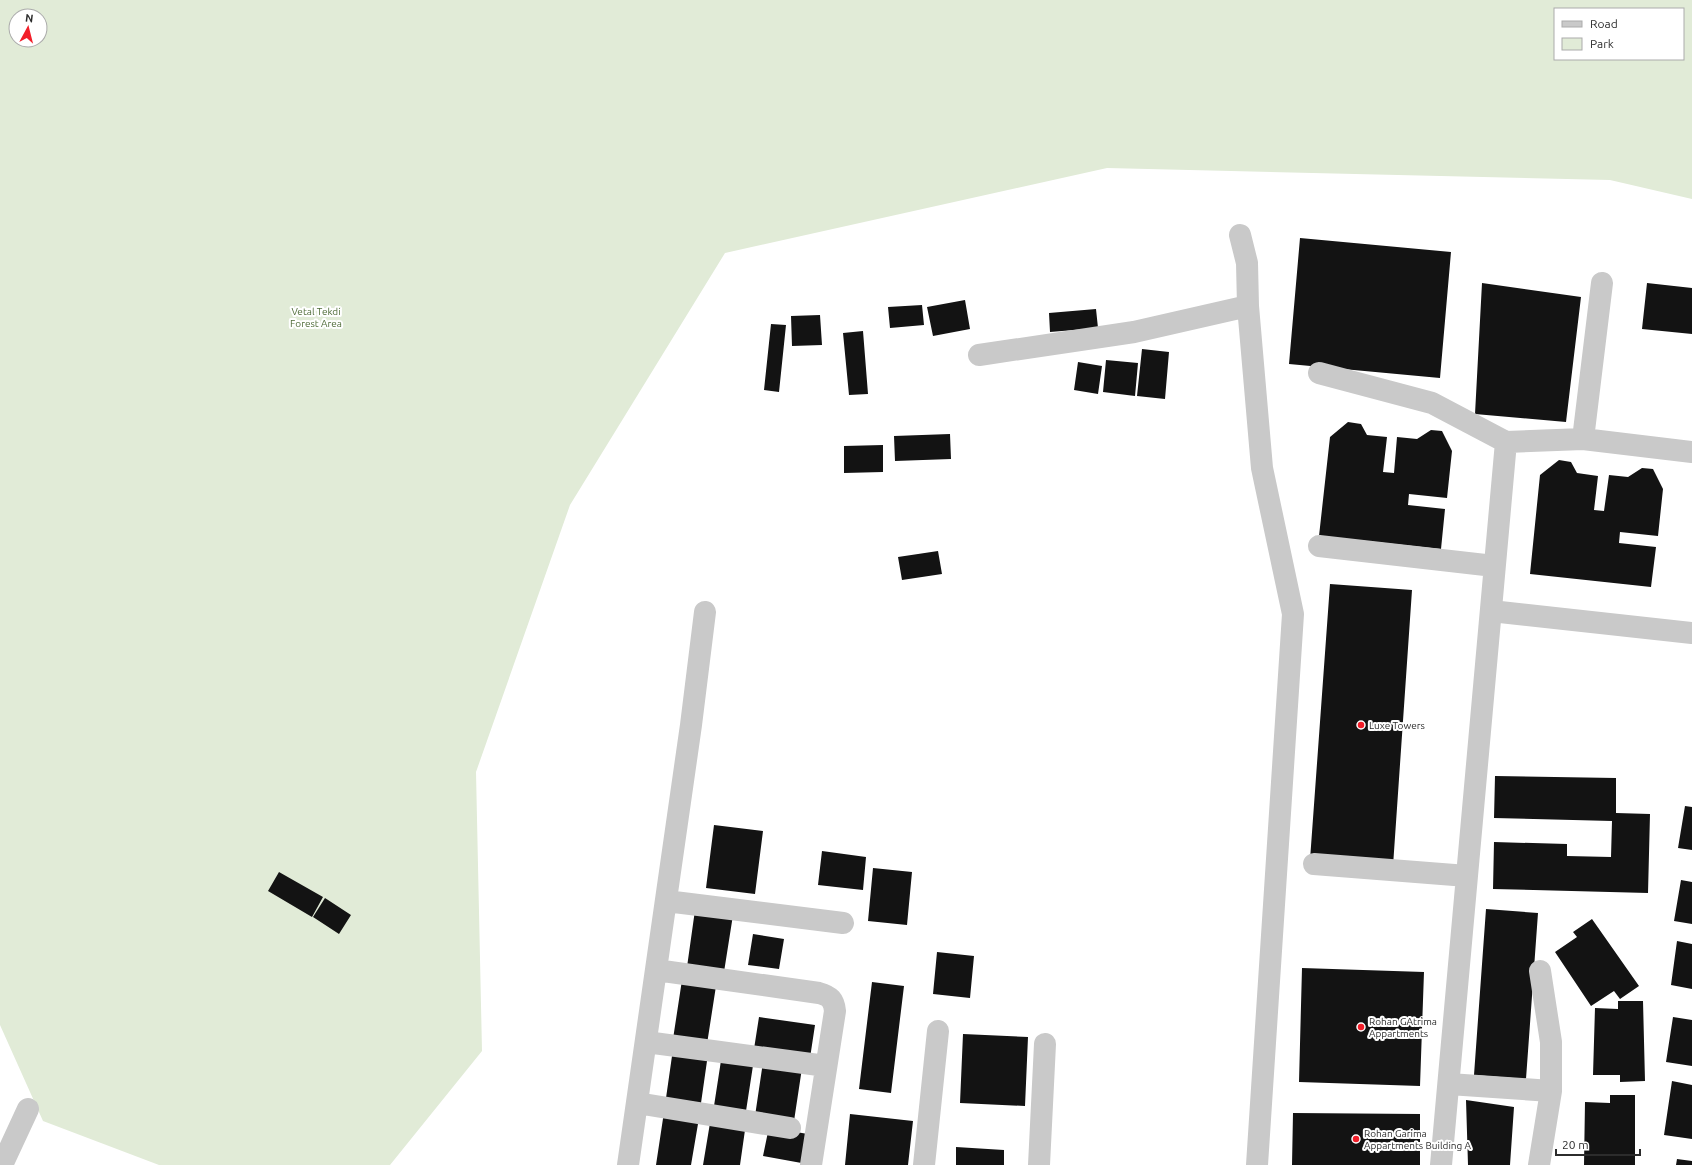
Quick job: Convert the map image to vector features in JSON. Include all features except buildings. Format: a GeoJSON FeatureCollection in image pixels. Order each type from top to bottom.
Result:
{"type":"FeatureCollection","features":[{"type":"Feature","properties":{"kind":"street"},"geometry":{"type":"LineString","coordinates":[[1240,234],[1247,264],[1248,306],[1262,468],[1293,614],[1257,1165]]}},
{"type":"Feature","properties":{"kind":"street"},"geometry":{"type":"LineString","coordinates":[[1583,439],[1602,283]]}},
{"type":"Feature","properties":{"kind":"street"},"geometry":{"type":"LineString","coordinates":[[979,355],[1134,332],[1248,306]]}},
{"type":"Feature","properties":{"kind":"street"},"geometry":{"type":"LineString","coordinates":[[1319,373],[1432,403],[1506,442],[1583,439],[1692,452]]}},
{"type":"Feature","properties":{"kind":"street"},"geometry":{"type":"LineString","coordinates":[[1441,1165],[1506,442]]}},
{"type":"Feature","properties":{"kind":"street"},"geometry":{"type":"LineString","coordinates":[[1319,546],[1494,566]]}},
{"type":"Feature","properties":{"kind":"street"},"geometry":{"type":"LineString","coordinates":[[1491,611],[1692,633]]}},
{"type":"Feature","properties":{"kind":"street"},"geometry":{"type":"LineString","coordinates":[[629,1165],[691,725],[705,612]]}},
{"type":"Feature","properties":{"kind":"street"},"geometry":{"type":"LineString","coordinates":[[1314,864],[1467,876]]}},
{"type":"Feature","properties":{"kind":"street"},"geometry":{"type":"LineString","coordinates":[[666,901],[843,923]]}},
{"type":"Feature","properties":{"kind":"street"},"geometry":{"type":"LineString","coordinates":[[656,970],[819,993],[830,998],[834,1003],[811,1165]]}},
{"type":"Feature","properties":{"kind":"street"},"geometry":{"type":"LineString","coordinates":[[1539,1165],[1551,1091],[1550,1042],[1540,971]]}},
{"type":"Feature","properties":{"kind":"street"},"geometry":{"type":"LineString","coordinates":[[924,1165],[938,1031]]}},
{"type":"Feature","properties":{"kind":"street"},"geometry":{"type":"LineString","coordinates":[[646,1042],[826,1066]]}},
{"type":"Feature","properties":{"kind":"street"},"geometry":{"type":"LineString","coordinates":[[1039,1165],[1044,1044]]}},
{"type":"Feature","properties":{"kind":"street"},"geometry":{"type":"LineString","coordinates":[[1448,1084],[1551,1091]]}},
{"type":"Feature","properties":{"kind":"street"},"geometry":{"type":"LineString","coordinates":[[637,1103],[790,1128]]}},
{"type":"Feature","properties":{"kind":"street"},"geometry":{"type":"LineString","coordinates":[[2,1165],[28,1109]]}},
{"type":"Feature","properties":{"kind":"green space","name":"Vetal Tekdi Forest Area"},"geometry":{"type":"Polygon","coordinates":[[[0,0],[1692,0],[1692,199],[1610,180],[1107,168],[725,253],[570,505],[476,772],[482,1051],[390,1165],[159,1165],[43,1121],[0,1025],[0,0]]]}},
{"type":"Feature","properties":{"kind":"place","name":"Luxe Towers"},"geometry":{"type":"Point","coordinates":[1361,725]}},
{"type":"Feature","properties":{"kind":"place","name":"Rohan GAtrima Appartments"},"geometry":{"type":"Point","coordinates":[1361,1027]}},
{"type":"Feature","properties":{"kind":"place","name":"Rohan Garima Appartments Building A"},"geometry":{"type":"Point","coordinates":[1356,1139]}}]}
